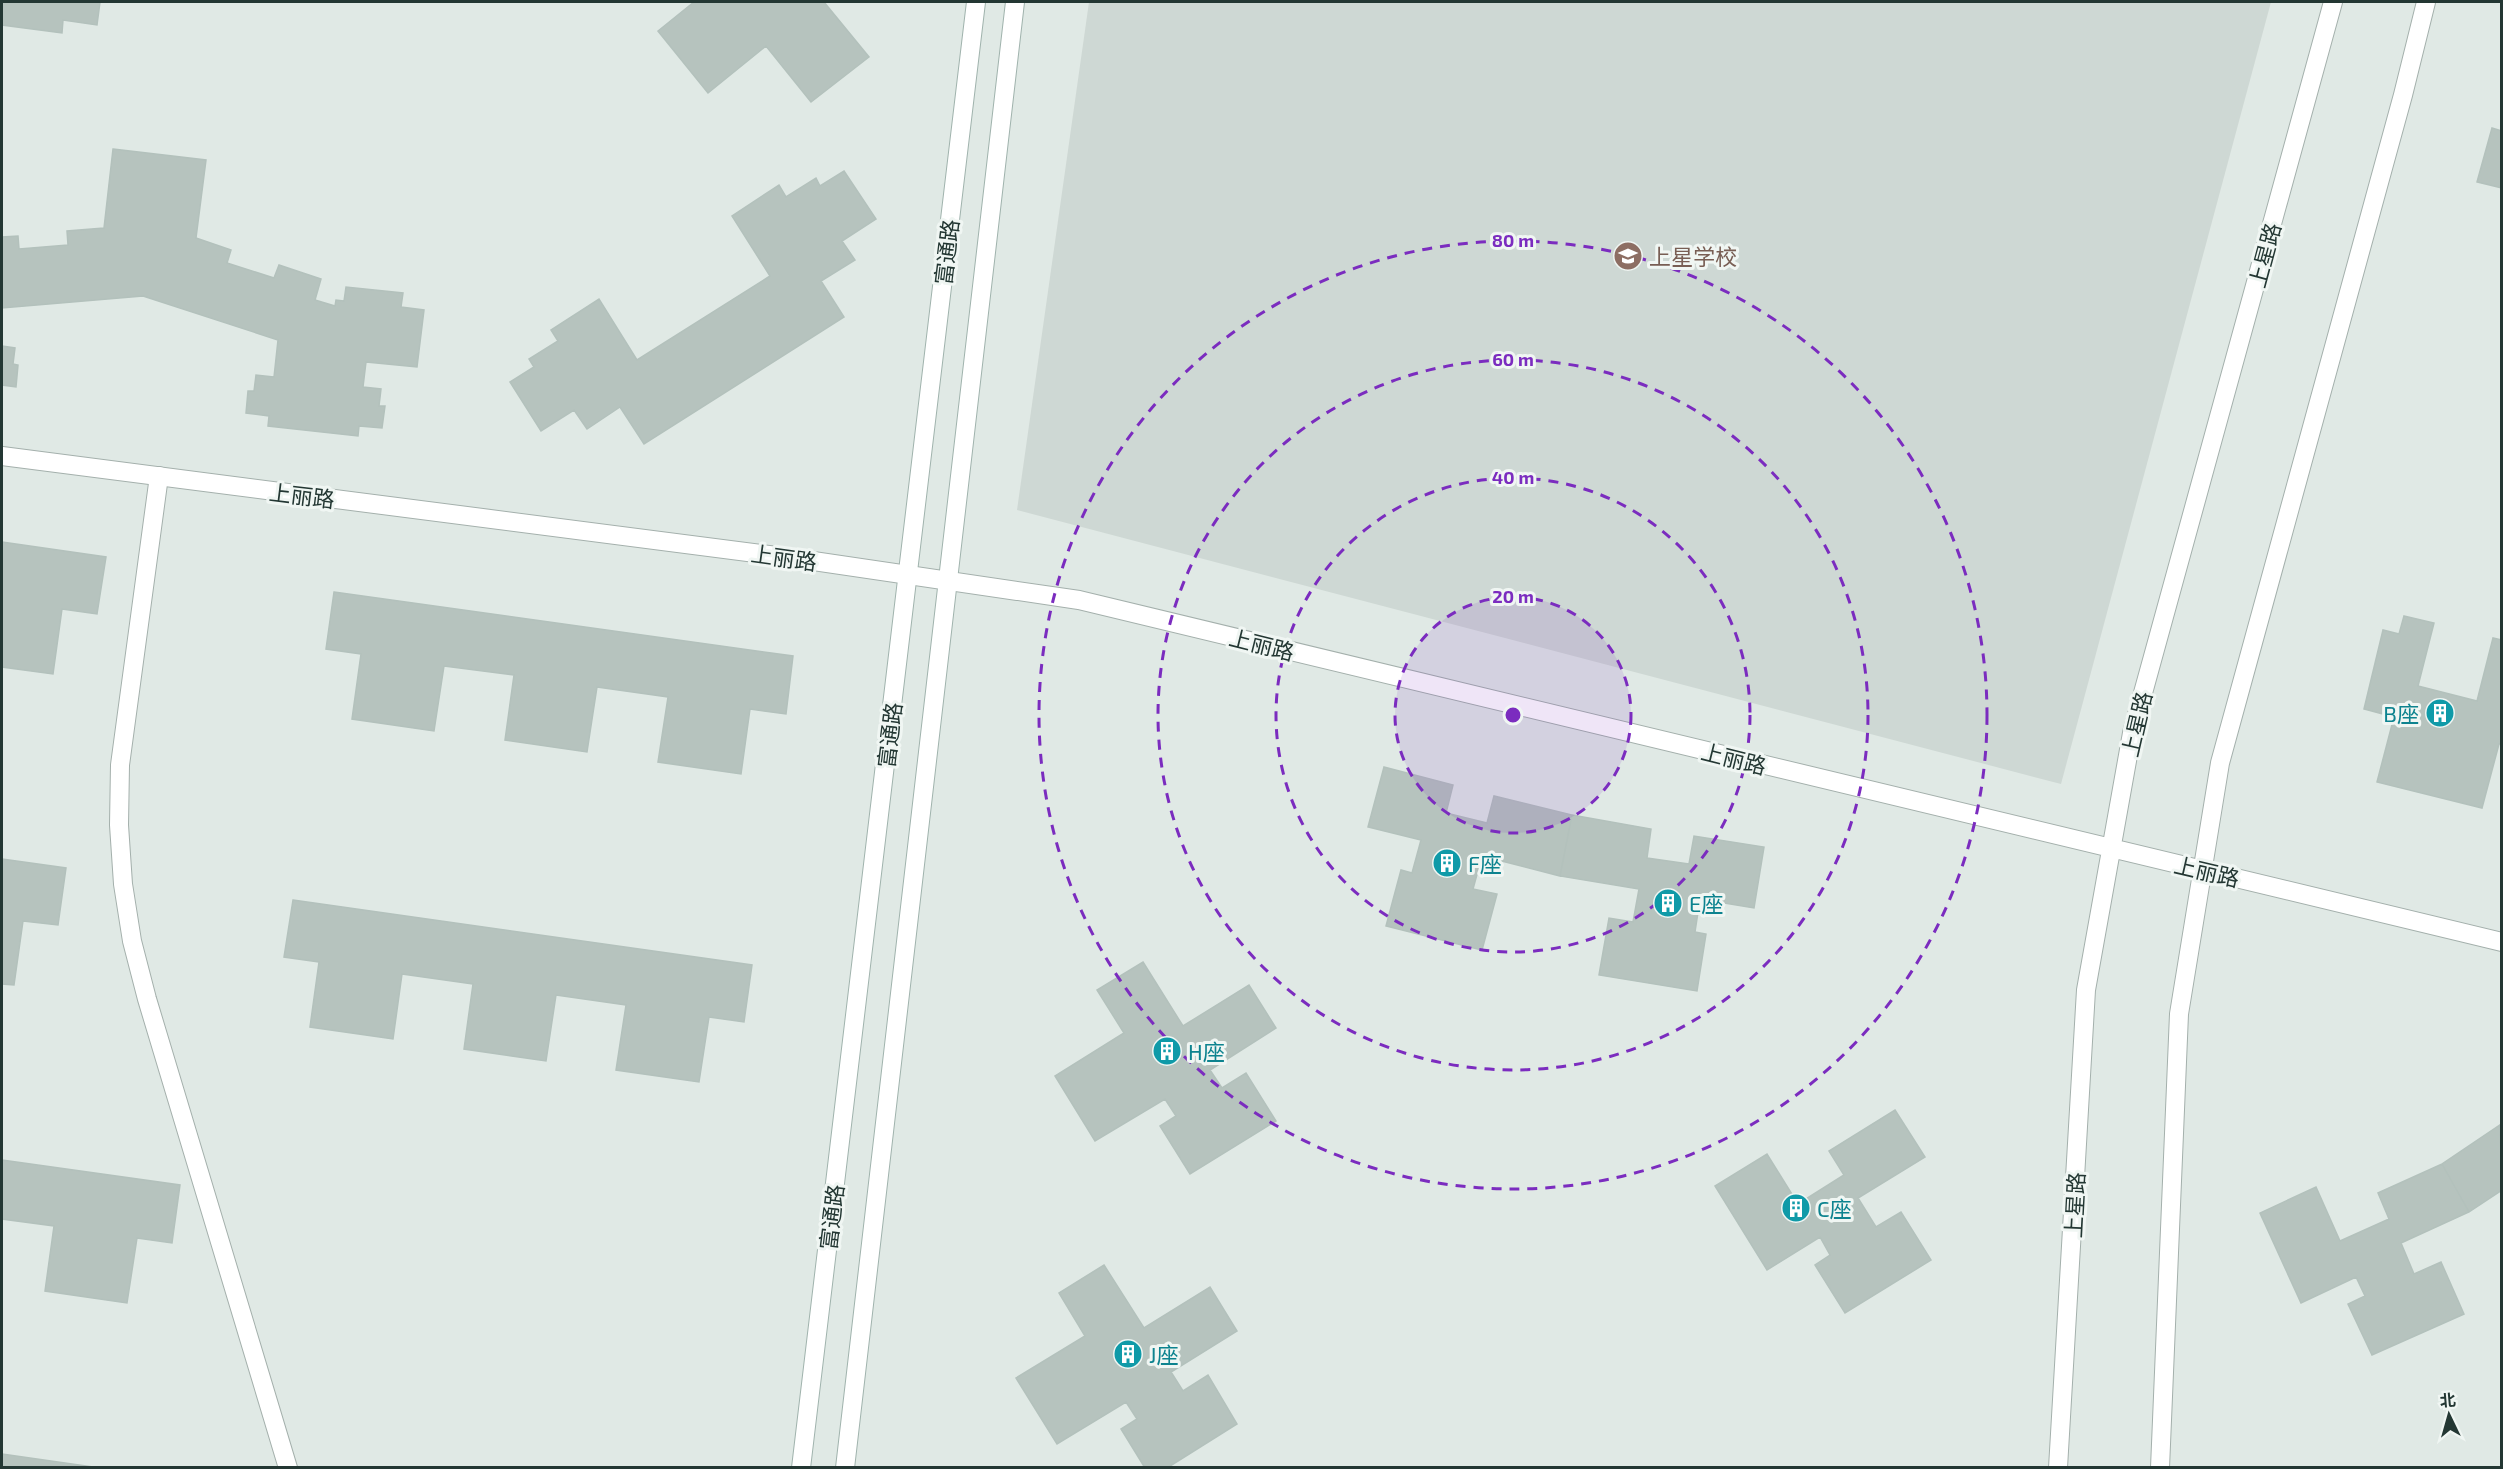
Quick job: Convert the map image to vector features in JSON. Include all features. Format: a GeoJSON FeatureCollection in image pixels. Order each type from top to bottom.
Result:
{"type":"FeatureCollection","features":[{"type":"Feature","properties":{"kind":"street","name":"富通路"},"geometry":{"type":"LineString","coordinates":[[801,1467],[976,2]]}},
{"type":"Feature","properties":{"kind":"street","name":"富通路"},"geometry":{"type":"LineString","coordinates":[[845,1467],[1015,2]]}},
{"type":"Feature","properties":{"kind":"street","name":"上星路"},"geometry":{"type":"LineString","coordinates":[[2058,1467],[2086,990],[2132,734],[2333,2]]}},
{"type":"Feature","properties":{"kind":"street"},"geometry":{"type":"LineString","coordinates":[[2160,1467],[2179,1014],[2220,763],[2403,95],[2426,2]]}},
{"type":"Feature","properties":{"kind":"street","name":"上丽路"},"geometry":{"type":"LineString","coordinates":[[2,456],[794,558],[1079,600],[2502,942]]}},
{"type":"Feature","properties":{"kind":"street"},"geometry":{"type":"LineString","coordinates":[[159,476],[120,765],[119,825],[123,884],[132,941],[147,999],[288,1467]]}},
{"type":"Feature","properties":{"kind":"shaded area","name":"上星学校"},"geometry":{"type":"Polygon","coordinates":[[[1089,2],[2271,2],[2061,784],[1017,510],[1089,2]]]}},
{"type":"Feature","properties":{"kind":"building"},"geometry":{"type":"Polygon","coordinates":[[[2,2],[100,2],[97,25],[63,20],[62,33],[2,25],[2,2]]]}},
{"type":"Feature","properties":{"kind":"building"},"geometry":{"type":"Polygon","coordinates":[[[694,2],[824,2],[869,57],[811,102],[766,46],[708,93],[658,31],[694,2]]]}},
{"type":"Feature","properties":{"kind":"building"},"geometry":{"type":"Polygon","coordinates":[[[2492,128],[2502,131],[2502,188],[2477,182],[2492,128]]]}},
{"type":"Feature","properties":{"kind":"building"},"geometry":{"type":"Polygon","coordinates":[[[113,149],[206,160],[196,238],[231,250],[227,263],[274,278],[279,265],[321,279],[315,300],[335,306],[336,300],[344,301],[346,287],[403,293],[401,307],[424,310],[417,367],[366,362],[363,387],[381,389],[379,406],[385,406],[382,428],[359,426],[358,436],[268,426],[269,416],[246,413],[248,391],[254,391],[256,375],[274,377],[278,340],[143,296],[2,308],[2,237],[18,236],[19,249],[68,245],[67,231],[104,228],[113,149]]]}},
{"type":"Feature","properties":{"kind":"building"},"geometry":{"type":"Polygon","coordinates":[[[844,171],[876,219],[842,241],[855,260],[821,281],[844,317],[644,444],[620,407],[587,429],[574,410],[541,431],[510,382],[534,367],[529,359],[558,341],[551,330],[599,299],[637,360],[770,276],[732,216],[779,185],[786,197],[816,178],[820,186],[844,171]]]}},
{"type":"Feature","properties":{"kind":"building"},"geometry":{"type":"Polygon","coordinates":[[[2,346],[15,348],[13,364],[18,365],[16,387],[2,385],[2,346]]]}},
{"type":"Feature","properties":{"kind":"building"},"geometry":{"type":"Polygon","coordinates":[[[2,542],[106,557],[97,614],[62,609],[53,674],[2,667],[2,542]]]}},
{"type":"Feature","properties":{"kind":"building"},"geometry":{"type":"Polygon","coordinates":[[[334,592],[793,656],[786,714],[750,709],[741,774],[658,762],[668,697],[597,687],[587,752],[505,740],[514,675],[444,666],[434,731],[352,719],[361,654],[326,649],[334,592]]]}},
{"type":"Feature","properties":{"kind":"building","name":"B座"},"geometry":{"type":"Polygon","coordinates":[[[2404,616],[2434,623],[2418,686],[2477,701],[2493,638],[2502,640],[2502,744],[2499,744],[2482,808],[2377,782],[2394,717],[2364,709],[2383,630],[2399,634],[2404,616]]]}},
{"type":"Feature","properties":{"kind":"building","name":"F座"},"geometry":{"type":"Polygon","coordinates":[[[1384,767],[1453,785],[1446,813],[1487,823],[1494,796],[1572,815],[1560,876],[1482,856],[1473,889],[1497,894],[1482,950],[1386,926],[1401,870],[1412,873],[1421,840],[1368,827],[1384,767]]]}},
{"type":"Feature","properties":{"kind":"building","name":"E座"},"geometry":{"type":"Polygon","coordinates":[[[1572,815],[1651,829],[1647,858],[1689,864],[1694,836],[1764,847],[1754,908],[1700,899],[1695,932],[1706,934],[1697,991],[1599,975],[1609,918],[1633,922],[1639,889],[1560,876],[1572,815]]]}},
{"type":"Feature","properties":{"kind":"building"},"geometry":{"type":"Polygon","coordinates":[[[2,859],[66,868],[58,925],[23,921],[14,985],[2,984],[2,859]]]}},
{"type":"Feature","properties":{"kind":"building"},"geometry":{"type":"Polygon","coordinates":[[[293,900],[752,965],[744,1022],[709,1017],[699,1082],[616,1070],[626,1005],[556,995],[546,1061],[464,1049],[473,984],[402,974],[393,1039],[310,1027],[319,962],[284,957],[293,900]]]}},
{"type":"Feature","properties":{"kind":"building","name":"H座"},"geometry":{"type":"Polygon","coordinates":[[[1143,962],[1183,1026],[1249,985],[1276,1028],[1210,1070],[1222,1088],[1246,1073],[1276,1121],[1190,1174],[1160,1126],[1176,1116],[1165,1099],[1095,1141],[1055,1076],[1124,1033],[1097,990],[1143,962]]]}},
{"type":"Feature","properties":{"kind":"building","name":"C座"},"geometry":{"type":"Polygon","coordinates":[[[1895,1110],[1925,1157],[1858,1198],[1876,1227],[1901,1212],[1931,1260],[1845,1313],[1815,1265],[1830,1255],[1820,1237],[1767,1270],[1715,1186],[1767,1154],[1798,1204],[1844,1175],[1829,1151],[1895,1110]]]}},
{"type":"Feature","properties":{"kind":"building"},"geometry":{"type":"Polygon","coordinates":[[[2500,1125],[2502,1190],[2469,1212],[2442,1164],[2500,1125]]]}},
{"type":"Feature","properties":{"kind":"building"},"geometry":{"type":"Polygon","coordinates":[[[2,1160],[180,1185],[172,1243],[137,1238],[127,1303],[45,1291],[54,1226],[2,1219],[2,1160]]]}},
{"type":"Feature","properties":{"kind":"building"},"geometry":{"type":"Polygon","coordinates":[[[2442,1164],[2469,1212],[2401,1243],[2414,1274],[2441,1262],[2464,1314],[2372,1355],[2348,1304],[2365,1296],[2356,1277],[2301,1303],[2260,1213],[2316,1187],[2340,1241],[2389,1219],[2378,1193],[2442,1164]]]}},
{"type":"Feature","properties":{"kind":"building","name":"J座"},"geometry":{"type":"Polygon","coordinates":[[[1104,1265],[1144,1328],[1210,1287],[1237,1331],[1171,1372],[1183,1391],[1208,1375],[1237,1424],[1167,1468],[1145,1468],[1121,1429],[1137,1419],[1126,1402],[1057,1444],[1016,1378],[1085,1336],[1059,1293],[1104,1265]]]}},
{"type":"Feature","properties":{"kind":"building"},"geometry":{"type":"Polygon","coordinates":[[[2,1454],[100,1468],[2,1468],[2,1454]]]}},
{"type":"Feature","properties":{"kind":"place","name":"上星学校"},"geometry":{"type":"Point","coordinates":[1628,256]}},
{"type":"Feature","properties":{"kind":"place","name":"B座"},"geometry":{"type":"Point","coordinates":[2440,713]}},
{"type":"Feature","properties":{"kind":"place","name":"F座"},"geometry":{"type":"Point","coordinates":[1447,863]}},
{"type":"Feature","properties":{"kind":"place","name":"E座"},"geometry":{"type":"Point","coordinates":[1668,903]}},
{"type":"Feature","properties":{"kind":"place","name":"H座"},"geometry":{"type":"Point","coordinates":[1167,1051]}},
{"type":"Feature","properties":{"kind":"place","name":"C座"},"geometry":{"type":"Point","coordinates":[1796,1208]}},
{"type":"Feature","properties":{"kind":"place","name":"J座"},"geometry":{"type":"Point","coordinates":[1128,1354]}}]}
